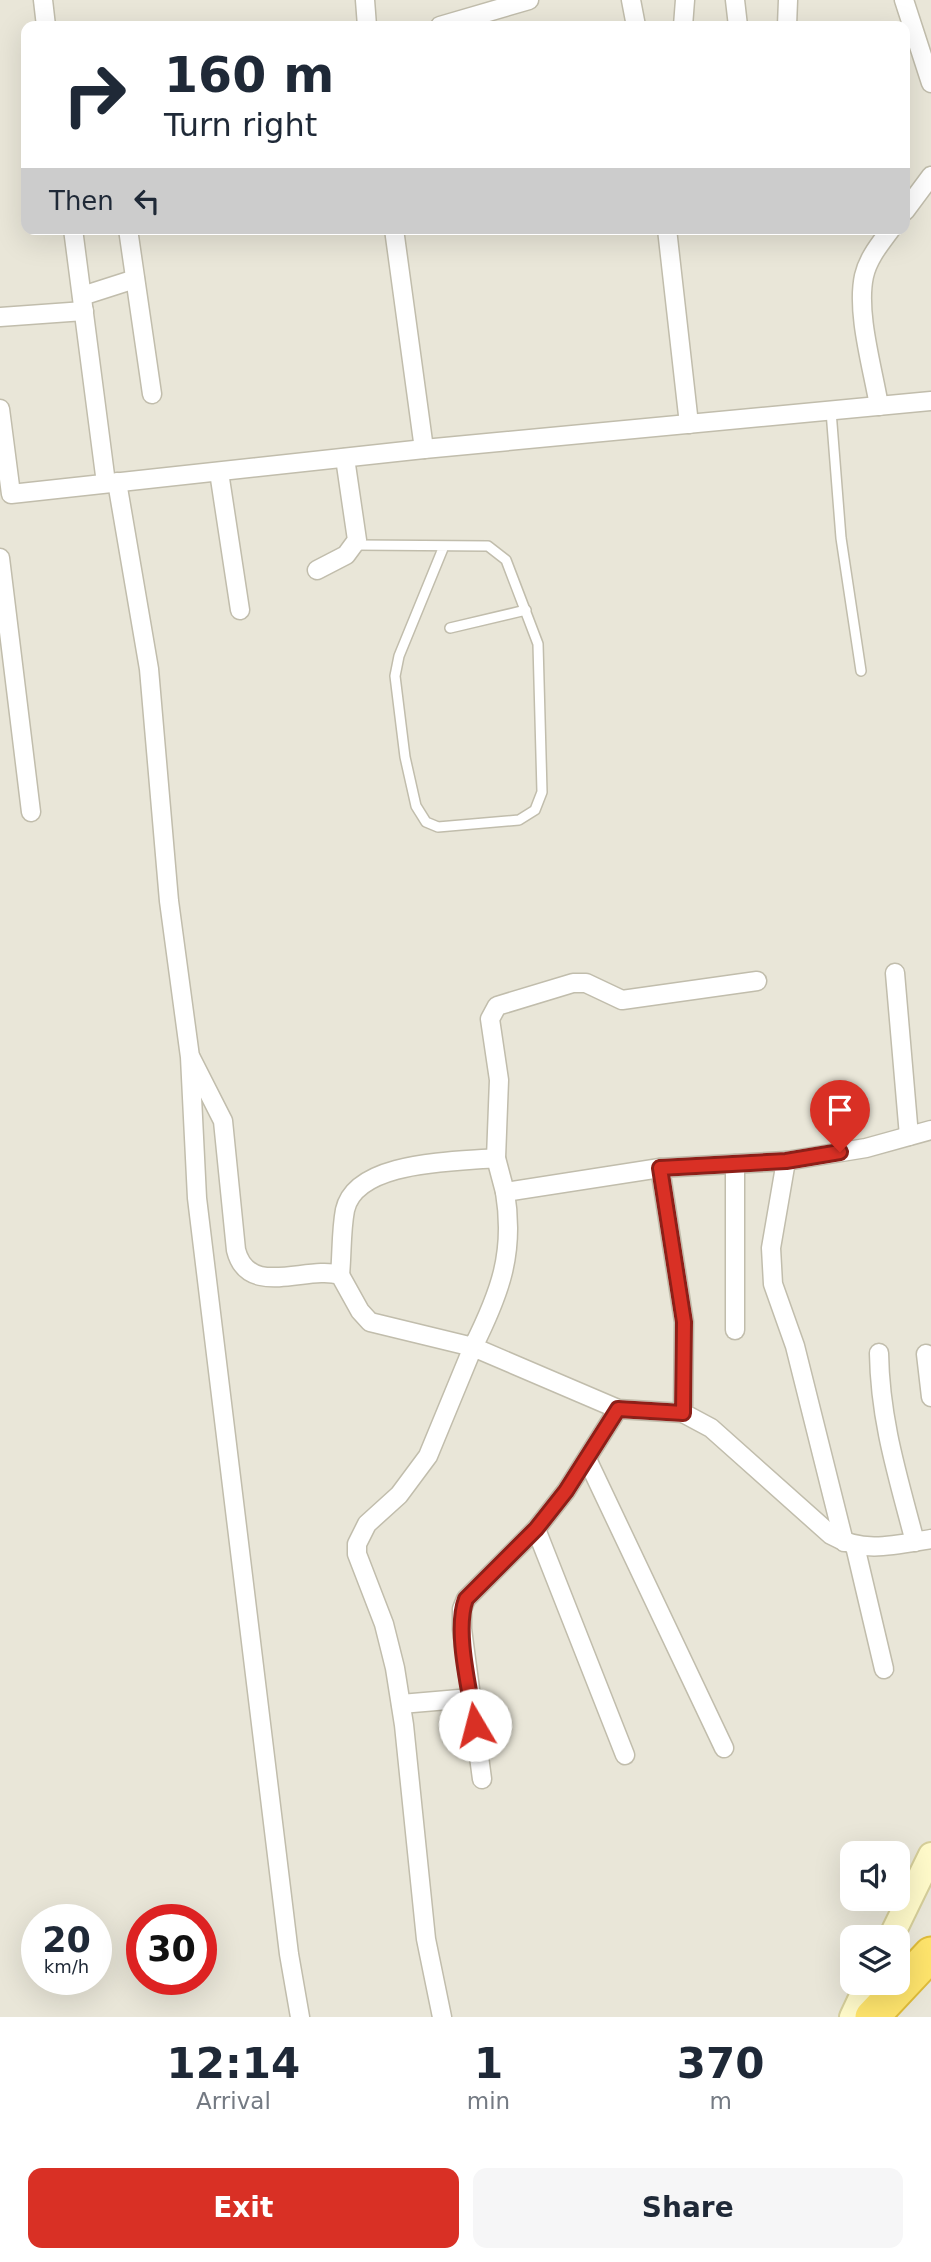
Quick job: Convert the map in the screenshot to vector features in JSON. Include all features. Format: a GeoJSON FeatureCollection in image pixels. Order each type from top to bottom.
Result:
{"type":"FeatureCollection","features":[{"type":"Feature","properties":{"kind":"highway"},"geometry":{"type":"LineString","coordinates":[[872,2009],[931,1954]]}},
{"type":"Feature","properties":{"kind":"street"},"geometry":{"type":"LineString","coordinates":[[43,0],[45,21]]}},
{"type":"Feature","properties":{"kind":"street"},"geometry":{"type":"LineString","coordinates":[[365,0],[367,21]]}},
{"type":"Feature","properties":{"kind":"street"},"geometry":{"type":"LineString","coordinates":[[457,21],[529,0]]}},
{"type":"Feature","properties":{"kind":"street"},"geometry":{"type":"LineString","coordinates":[[631,0],[635,21]]}},
{"type":"Feature","properties":{"kind":"street"},"geometry":{"type":"LineString","coordinates":[[683,21],[685,0]]}},
{"type":"Feature","properties":{"kind":"street"},"geometry":{"type":"LineString","coordinates":[[735,0],[737,21]]}},
{"type":"Feature","properties":{"kind":"street"},"geometry":{"type":"LineString","coordinates":[[787,21],[788,0]]}},
{"type":"Feature","properties":{"kind":"street"},"geometry":{"type":"LineString","coordinates":[[904,0],[931,83]]}},
{"type":"Feature","properties":{"kind":"street"},"geometry":{"type":"LineString","coordinates":[[910,204],[931,176]]}},
{"type":"Feature","properties":{"kind":"street"},"geometry":{"type":"LineString","coordinates":[[74,235],[111,483],[149,669],[169,901],[190,1057],[197,1198],[289,1954],[300,2017]]}},
{"type":"Feature","properties":{"kind":"street"},"geometry":{"type":"LineString","coordinates":[[129,235],[152,394]]}},
{"type":"Feature","properties":{"kind":"street"},"geometry":{"type":"LineString","coordinates":[[395,235],[424,449]]}},
{"type":"Feature","properties":{"kind":"street"},"geometry":{"type":"LineString","coordinates":[[668,235],[689,424]]}},
{"type":"Feature","properties":{"kind":"street"},"geometry":{"type":"LineString","coordinates":[[879,406],[865,325],[864,278],[869,261],[887,235]]}},
{"type":"Feature","properties":{"kind":"street"},"geometry":{"type":"LineString","coordinates":[[0,317],[83,304],[135,279]]}},
{"type":"Feature","properties":{"kind":"street"},"geometry":{"type":"LineString","coordinates":[[0,409],[5,494],[424,449],[931,401]]}},
{"type":"Feature","properties":{"kind":"street"},"geometry":{"type":"LineString","coordinates":[[317,570],[346,555],[356,545],[357,533],[345,458]]}},
{"type":"Feature","properties":{"kind":"street"},"geometry":{"type":"LineString","coordinates":[[219,472],[240,610]]}},
{"type":"Feature","properties":{"kind":"street"},"geometry":{"type":"LineString","coordinates":[[0,558],[31,812]]}},
{"type":"Feature","properties":{"kind":"street"},"geometry":{"type":"LineString","coordinates":[[895,973],[909,1136]]}},
{"type":"Feature","properties":{"kind":"street"},"geometry":{"type":"LineString","coordinates":[[442,2017],[426,1939],[401,1704],[384,1624],[357,1554],[357,1544],[368,1524],[398,1495],[428,1456],[501,1284],[510,1224],[496,1158],[499,1080],[490,1019],[497,1006],[573,983],[586,983],[622,1000],[757,981]]}},
{"type":"Feature","properties":{"kind":"street"},"geometry":{"type":"LineString","coordinates":[[190,1057],[223,1121],[236,1250],[241,1265],[260,1277],[340,1275]]}},
{"type":"Feature","properties":{"kind":"street"},"geometry":{"type":"LineString","coordinates":[[505,1192],[660,1168],[786,1161],[866,1148],[931,1130]]}},
{"type":"Feature","properties":{"kind":"street"},"geometry":{"type":"LineString","coordinates":[[496,1158],[416,1166],[368,1180],[351,1198],[346,1209],[340,1275],[360,1311],[370,1322],[473,1347],[618,1409],[683,1413],[711,1428],[831,1535],[849,1544],[872,1548],[923,1541],[884,1426],[879,1397],[879,1353]]}},
{"type":"Feature","properties":{"kind":"street"},"geometry":{"type":"LineString","coordinates":[[786,1161],[771,1248],[773,1284],[795,1346],[884,1669]]}},
{"type":"Feature","properties":{"kind":"street"},"geometry":{"type":"LineString","coordinates":[[735,1164],[735,1330]]}},
{"type":"Feature","properties":{"kind":"street"},"geometry":{"type":"LineString","coordinates":[[660,1168],[684,1322],[683,1413]]}},
{"type":"Feature","properties":{"kind":"street"},"geometry":{"type":"LineString","coordinates":[[926,1354],[931,1396]]}},
{"type":"Feature","properties":{"kind":"street"},"geometry":{"type":"LineString","coordinates":[[482,1779],[462,1629],[462,1609],[474,1589],[536,1529],[587,1459],[618,1409]]}},
{"type":"Feature","properties":{"kind":"street"},"geometry":{"type":"LineString","coordinates":[[587,1459],[724,1748]]}},
{"type":"Feature","properties":{"kind":"street"},"geometry":{"type":"LineString","coordinates":[[536,1529],[625,1755]]}},
{"type":"Feature","properties":{"kind":"street"},"geometry":{"type":"LineString","coordinates":[[401,1704],[471,1698]]}},
{"type":"Feature","properties":{"kind":"street"},"geometry":{"type":"LineString","coordinates":[[897,1925],[931,1855]]}},
{"type":"Feature","properties":{"kind":"lane"},"geometry":{"type":"LineString","coordinates":[[831,411],[841,538],[860,671]]}},
{"type":"Feature","properties":{"kind":"lane"},"geometry":{"type":"LineString","coordinates":[[356,545],[444,546],[488,547],[500,553],[526,610],[538,644],[541,668],[540,803],[528,816],[519,820],[438,827],[420,815],[416,806],[405,757],[395,676],[399,656],[444,546]]}},
{"type":"Feature","properties":{"kind":"lane"},"geometry":{"type":"LineString","coordinates":[[450,628],[526,610]]}},
{"type":"Feature","properties":{"kind":"shaded area"},"geometry":{"type":"Polygon","coordinates":[[[0,0],[931,0],[931,2017],[0,2017],[0,0]]]}},
{"type":"Feature","properties":{"kind":"route"},"geometry":{"type":"LineString","coordinates":[[475,1725],[461,1621],[466,1599],[536,1529],[566,1491],[618,1409],[683,1413],[684,1322],[660,1168],[786,1161],[840,1152]]}}]}
